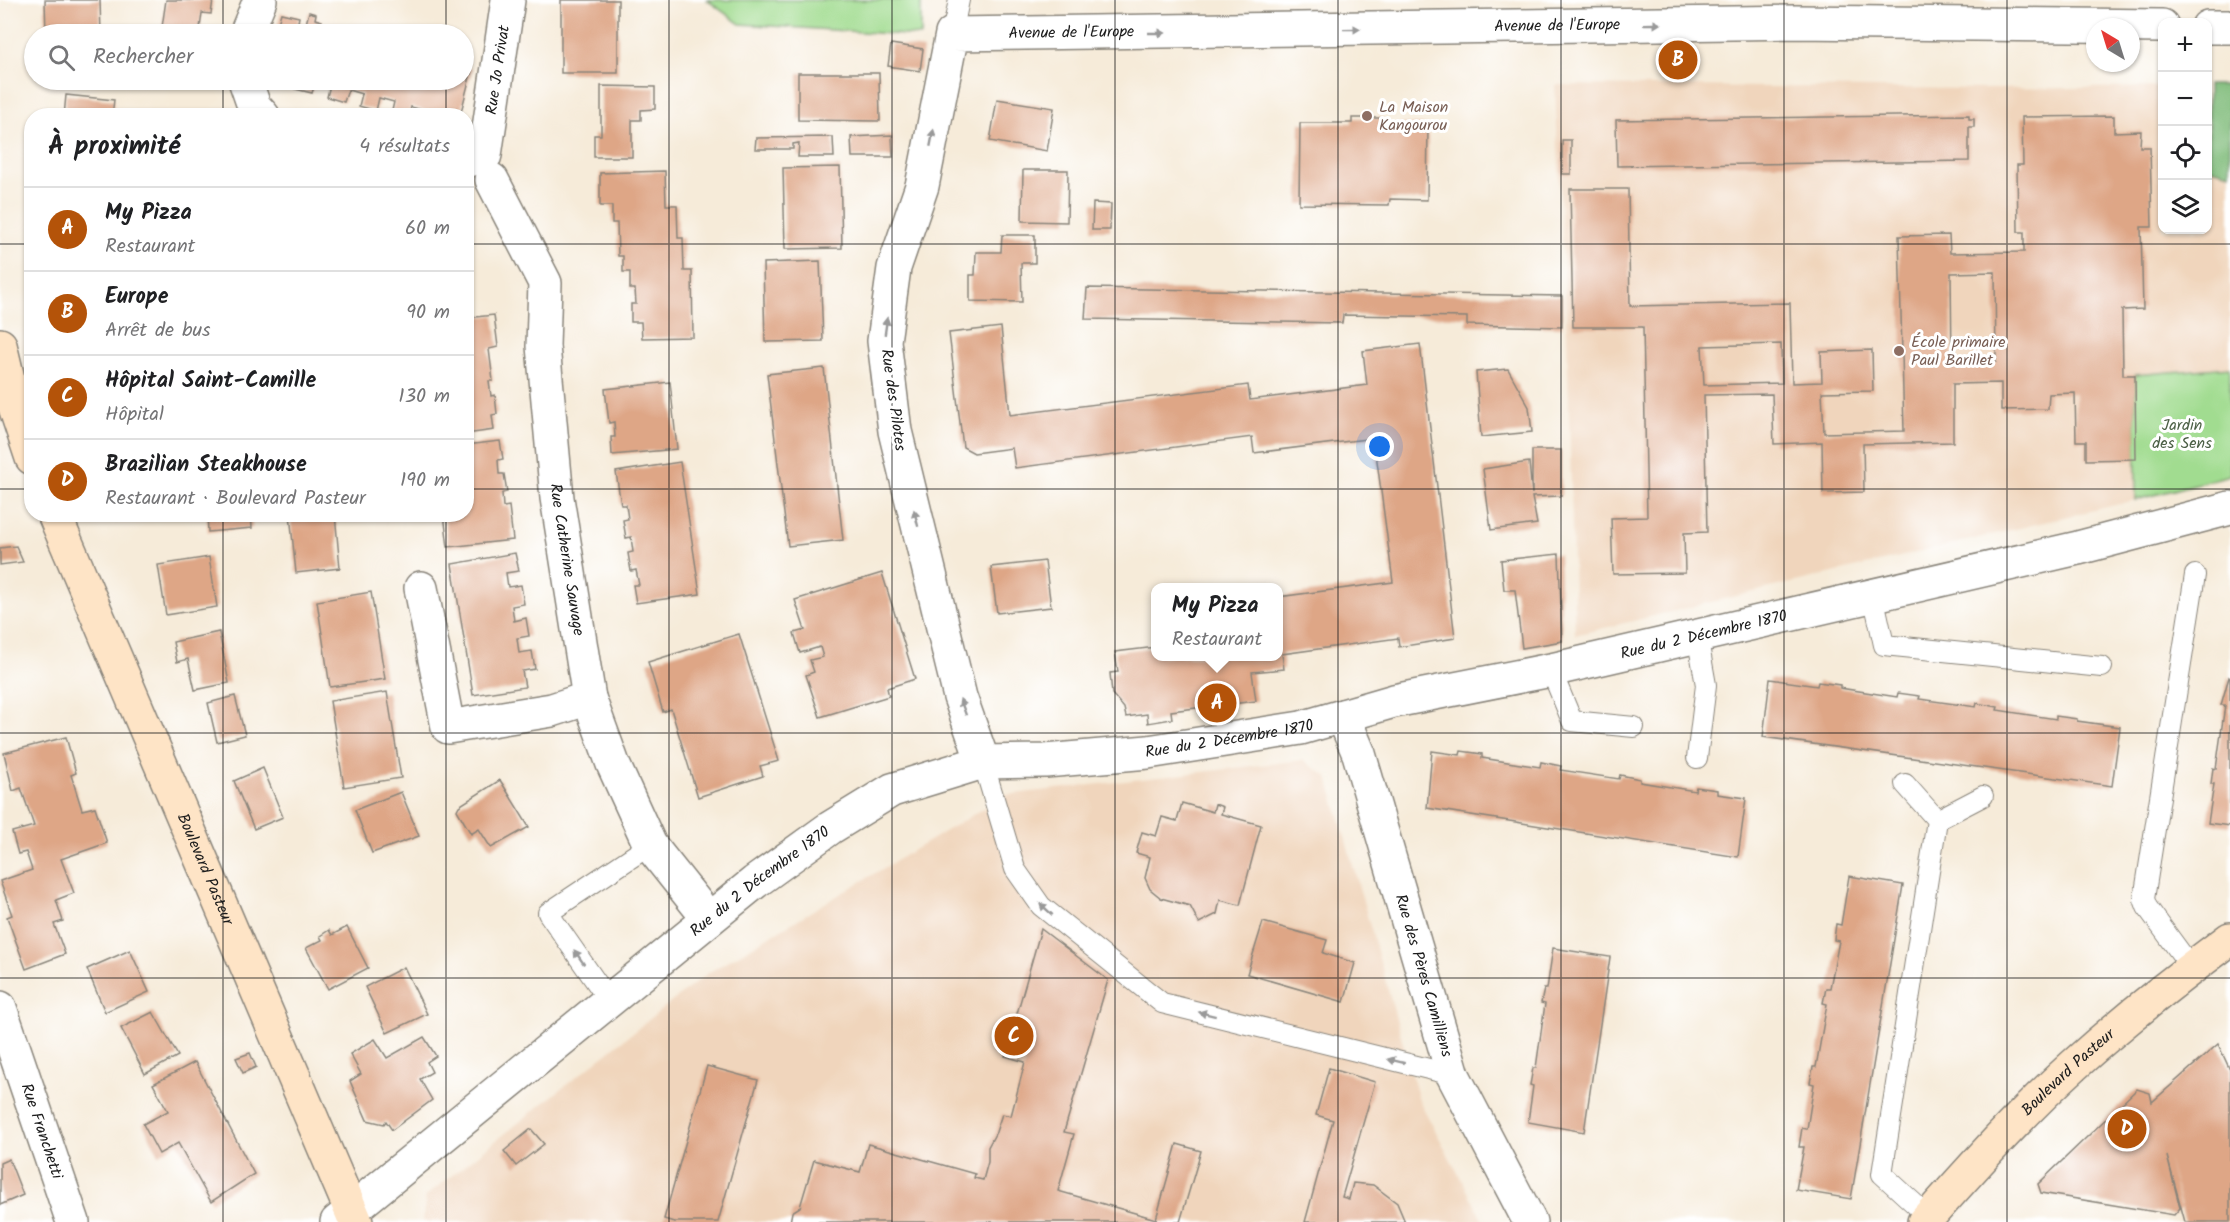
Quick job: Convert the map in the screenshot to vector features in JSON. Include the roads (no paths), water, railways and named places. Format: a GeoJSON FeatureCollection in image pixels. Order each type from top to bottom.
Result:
{"type":"FeatureCollection","features":[{"type":"Feature","properties":{"kind":"main road"},"geometry":{"type":"LineString","coordinates":[[0,345],[14,404],[24,434]]}},
{"type":"Feature","properties":{"kind":"main road","name":"Boulevard Pasteur"},"geometry":{"type":"LineString","coordinates":[[57,522],[348,1218]]}},
{"type":"Feature","properties":{"kind":"main road","name":"Boulevard Pasteur"},"geometry":{"type":"LineString","coordinates":[[1926,1220],[1987,1151],[2059,1079],[2191,967],[2230,939]]}},
{"type":"Feature","properties":{"kind":"street"},"geometry":{"type":"LineString","coordinates":[[250,24],[260,0]]}},
{"type":"Feature","properties":{"kind":"street","name":"Rue Jo Privat"},"geometry":{"type":"LineString","coordinates":[[474,158],[485,156],[508,0]]}},
{"type":"Feature","properties":{"kind":"street","name":"Avenue de l'Europe"},"geometry":{"type":"LineString","coordinates":[[952,34],[1796,11],[2158,26]]}},
{"type":"Feature","properties":{"kind":"street"},"geometry":{"type":"LineString","coordinates":[[2212,27],[2230,27]]}},
{"type":"Feature","properties":{"kind":"street","name":"Rue des Pilotes"},"geometry":{"type":"LineString","coordinates":[[952,34],[922,186],[894,268],[884,341],[895,431],[960,697],[984,762]]}},
{"type":"Feature","properties":{"kind":"street"},"geometry":{"type":"LineString","coordinates":[[248,90],[256,108]]}},
{"type":"Feature","properties":{"kind":"street","name":"Rue Catherine Sauvage"},"geometry":{"type":"LineString","coordinates":[[492,180],[545,283],[543,346],[557,498],[589,698],[613,764],[650,844],[709,919]]}},
{"type":"Feature","properties":{"kind":"street","name":"Rue du 2 Décembre 1870"},"geometry":{"type":"LineString","coordinates":[[348,1218],[709,919],[802,847],[892,790],[984,762],[1045,761],[1148,752],[1301,728],[1430,693],[1551,670],[2078,548],[2230,508]]}},
{"type":"Feature","properties":{"kind":"street"},"geometry":{"type":"LineString","coordinates":[[421,588],[448,727],[552,710],[589,698]]}},
{"type":"Feature","properties":{"kind":"street","name":"Rue des Pères Camilliens"},"geometry":{"type":"LineString","coordinates":[[1344,716],[1359,754],[1453,1075],[1530,1222]]}},
{"type":"Feature","properties":{"kind":"street","name":"Rue Franchetti"},"geometry":{"type":"LineString","coordinates":[[0,1008],[73,1222]]}},
{"type":"Feature","properties":{"kind":"lane"},"geometry":{"type":"LineString","coordinates":[[952,34],[959,0]]}},
{"type":"Feature","properties":{"kind":"lane"},"geometry":{"type":"LineString","coordinates":[[2191,967],[2146,907],[2144,899],[2195,575]]}},
{"type":"Feature","properties":{"kind":"lane"},"geometry":{"type":"LineString","coordinates":[[1873,595],[1884,645],[2102,667]]}},
{"type":"Feature","properties":{"kind":"lane"},"geometry":{"type":"LineString","coordinates":[[1697,635],[1706,685],[1697,758]]}},
{"type":"Feature","properties":{"kind":"lane"},"geometry":{"type":"LineString","coordinates":[[1551,670],[1572,721],[1634,727]]}},
{"type":"Feature","properties":{"kind":"lane"},"geometry":{"type":"LineString","coordinates":[[984,762],[1015,869],[1041,906],[1162,1003],[1453,1075]]}},
{"type":"Feature","properties":{"kind":"lane"},"geometry":{"type":"LineString","coordinates":[[1905,784],[1937,820]]}},
{"type":"Feature","properties":{"kind":"lane"},"geometry":{"type":"LineString","coordinates":[[1937,820],[1983,796]]}},
{"type":"Feature","properties":{"kind":"lane"},"geometry":{"type":"LineString","coordinates":[[1926,1220],[1882,1174],[1937,820]]}},
{"type":"Feature","properties":{"kind":"lane"},"geometry":{"type":"LineString","coordinates":[[612,1000],[603,992],[548,913],[650,844]]}},
{"type":"Feature","properties":{"kind":"place","name":"Europe"},"geometry":{"type":"Point","coordinates":[1678,60]}},
{"type":"Feature","properties":{"kind":"place","name":"La Maison Kangourou"},"geometry":{"type":"Point","coordinates":[1367,116]}},
{"type":"Feature","properties":{"kind":"place","name":"École primaire Paul Barillet"},"geometry":{"type":"Point","coordinates":[1899,351]}},
{"type":"Feature","properties":{"kind":"place","name":"My Pizza"},"geometry":{"type":"Point","coordinates":[1217,703]}},
{"type":"Feature","properties":{"kind":"place","name":"Hôpital Saint-Camille"},"geometry":{"type":"Point","coordinates":[1014,1036]}},
{"type":"Feature","properties":{"kind":"place","name":"Brazilian Steakhouse"},"geometry":{"type":"Point","coordinates":[2127,1129]}},
{"type":"Feature","properties":{"kind":"park label","name":"Jardin des Sens"},"geometry":{"type":"Point","coordinates":[2182,434]}}]}
